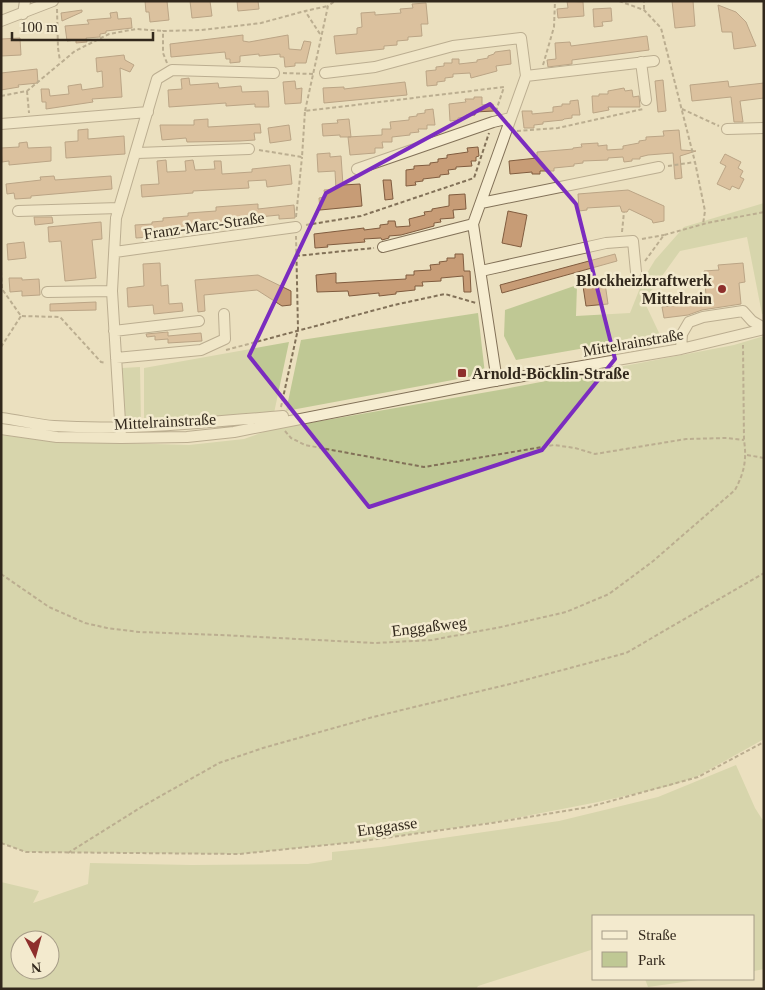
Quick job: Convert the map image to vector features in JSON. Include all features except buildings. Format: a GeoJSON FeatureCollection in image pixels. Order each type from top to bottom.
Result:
{"type":"FeatureCollection","features":[{"type":"Feature","properties":{"kind":"street"},"geometry":{"type":"LineString","coordinates":[[23,14],[25,1]]}},
{"type":"Feature","properties":{"kind":"street"},"geometry":{"type":"LineString","coordinates":[[1,21],[55,4]]}},
{"type":"Feature","properties":{"kind":"street"},"geometry":{"type":"LineString","coordinates":[[325,73],[375,67],[453,46],[521,38],[526,76],[473,224],[498,381]]}},
{"type":"Feature","properties":{"kind":"street"},"geometry":{"type":"LineString","coordinates":[[526,76],[654,61]]}},
{"type":"Feature","properties":{"kind":"street"},"geometry":{"type":"LineString","coordinates":[[641,62],[647,104]]}},
{"type":"Feature","properties":{"kind":"street"},"geometry":{"type":"LineString","coordinates":[[121,438],[112,291],[116,218],[157,79],[172,70],[274,73]]}},
{"type":"Feature","properties":{"kind":"street"},"geometry":{"type":"LineString","coordinates":[[1,124],[148,112]]}},
{"type":"Feature","properties":{"kind":"street"},"geometry":{"type":"LineString","coordinates":[[357,169],[493,122],[511,118]]}},
{"type":"Feature","properties":{"kind":"street"},"geometry":{"type":"LineString","coordinates":[[727,129],[764,128]]}},
{"type":"Feature","properties":{"kind":"street"},"geometry":{"type":"LineString","coordinates":[[136,153],[250,149]]}},
{"type":"Feature","properties":{"kind":"street"},"geometry":{"type":"LineString","coordinates":[[480,203],[659,167]]}},
{"type":"Feature","properties":{"kind":"street"},"geometry":{"type":"LineString","coordinates":[[18,211],[119,208]]}},
{"type":"Feature","properties":{"kind":"street"},"geometry":{"type":"LineString","coordinates":[[384,247],[473,224]]}},
{"type":"Feature","properties":{"kind":"street","name":"Franz-Marc-Straße"},"geometry":{"type":"LineString","coordinates":[[115,252],[296,227]]}},
{"type":"Feature","properties":{"kind":"street"},"geometry":{"type":"LineString","coordinates":[[481,271],[606,243],[633,240],[636,272]]}},
{"type":"Feature","properties":{"kind":"street"},"geometry":{"type":"LineString","coordinates":[[47,292],[112,291]]}},
{"type":"Feature","properties":{"kind":"street"},"geometry":{"type":"LineString","coordinates":[[681,349],[682,334],[689,322],[703,317],[742,311],[752,321],[764,328]]}},
{"type":"Feature","properties":{"kind":"street"},"geometry":{"type":"LineString","coordinates":[[117,362],[201,350],[225,339],[224,314]]}},
{"type":"Feature","properties":{"kind":"street"},"geometry":{"type":"LineString","coordinates":[[114,331],[199,321]]}},
{"type":"Feature","properties":{"kind":"street","name":"Mittelrainstraße"},"geometry":{"type":"LineString","coordinates":[[1,418],[54,426],[120,427],[279,420],[681,349],[743,335],[764,328]]}},
{"type":"Feature","properties":{"kind":"street","name":"Mittelrainstraße"},"geometry":{"type":"LineString","coordinates":[[1,429],[57,437],[187,437],[234,432],[279,420]]}},
{"type":"Feature","properties":{"kind":"path"},"geometry":{"type":"LineString","coordinates":[[1,96],[27,91],[60,62],[109,34],[136,29],[163,31],[201,30],[261,23],[328,6],[335,1]]}},
{"type":"Feature","properties":{"kind":"path"},"geometry":{"type":"LineString","coordinates":[[541,73],[554,28],[555,1]]}},
{"type":"Feature","properties":{"kind":"path"},"geometry":{"type":"LineString","coordinates":[[619,1],[644,10],[661,28],[695,162],[704,204],[703,224]]}},
{"type":"Feature","properties":{"kind":"path"},"geometry":{"type":"LineString","coordinates":[[644,1],[644,10]]}},
{"type":"Feature","properties":{"kind":"path"},"geometry":{"type":"LineString","coordinates":[[55,4],[60,62]]}},
{"type":"Feature","properties":{"kind":"path"},"geometry":{"type":"LineString","coordinates":[[328,6],[304,111],[296,227],[298,329],[279,420],[290,438],[305,445],[424,467],[554,445],[575,448],[595,454],[686,439],[727,438],[744,440]]}},
{"type":"Feature","properties":{"kind":"path"},"geometry":{"type":"LineString","coordinates":[[306,11],[321,36]]}},
{"type":"Feature","properties":{"kind":"path"},"geometry":{"type":"LineString","coordinates":[[163,31],[163,53],[172,70]]}},
{"type":"Feature","properties":{"kind":"path"},"geometry":{"type":"LineString","coordinates":[[274,73],[325,73]]}},
{"type":"Feature","properties":{"kind":"path"},"geometry":{"type":"LineString","coordinates":[[296,227],[362,216],[474,178],[504,87],[304,111]]}},
{"type":"Feature","properties":{"kind":"path"},"geometry":{"type":"LineString","coordinates":[[27,91],[30,121]]}},
{"type":"Feature","properties":{"kind":"path"},"geometry":{"type":"LineString","coordinates":[[507,132],[558,128],[647,104]]}},
{"type":"Feature","properties":{"kind":"path"},"geometry":{"type":"LineString","coordinates":[[682,110],[727,129]]}},
{"type":"Feature","properties":{"kind":"path"},"geometry":{"type":"LineString","coordinates":[[250,149],[302,158]]}},
{"type":"Feature","properties":{"kind":"path"},"geometry":{"type":"LineString","coordinates":[[659,167],[695,162]]}},
{"type":"Feature","properties":{"kind":"path"},"geometry":{"type":"LineString","coordinates":[[620,242],[624,212]]}},
{"type":"Feature","properties":{"kind":"path"},"geometry":{"type":"LineString","coordinates":[[633,240],[664,236],[703,224],[764,212]]}},
{"type":"Feature","properties":{"kind":"path"},"geometry":{"type":"LineString","coordinates":[[636,272],[664,236]]}},
{"type":"Feature","properties":{"kind":"path"},"geometry":{"type":"LineString","coordinates":[[296,256],[384,247]]}},
{"type":"Feature","properties":{"kind":"path"},"geometry":{"type":"LineString","coordinates":[[1,271],[2,289],[22,316]]}},
{"type":"Feature","properties":{"kind":"path"},"geometry":{"type":"LineString","coordinates":[[223,351],[298,329],[445,294],[480,304]]}},
{"type":"Feature","properties":{"kind":"path"},"geometry":{"type":"LineString","coordinates":[[1,347],[22,316]]}},
{"type":"Feature","properties":{"kind":"path"},"geometry":{"type":"LineString","coordinates":[[22,316],[60,317],[101,362],[117,362]]}},
{"type":"Feature","properties":{"kind":"path","name":"Enggaßweg"},"geometry":{"type":"LineString","coordinates":[[1,574],[49,607],[85,623],[139,632],[375,643],[432,640],[566,612],[609,594],[652,562],[735,490],[741,478],[746,455],[744,440],[743,335]]}},
{"type":"Feature","properties":{"kind":"path"},"geometry":{"type":"LineString","coordinates":[[746,455],[764,458]]}},
{"type":"Feature","properties":{"kind":"path"},"geometry":{"type":"LineString","coordinates":[[68,852],[143,806],[219,763],[263,748],[373,717],[514,683],[626,653],[764,573]]}},
{"type":"Feature","properties":{"kind":"path","name":"Enggasse"},"geometry":{"type":"LineString","coordinates":[[1,843],[26,852],[239,854],[356,842],[589,807],[698,777],[764,742]]}},
{"type":"Feature","properties":{"kind":"highlighted area"},"geometry":{"type":"Polygon","coordinates":[[[490,104],[576,204],[615,359],[542,450],[369,507],[249,356],[326,193],[490,104]]]}},
{"type":"Feature","properties":{"kind":"green space"},"geometry":{"type":"Polygon","coordinates":[[[764,203],[764,314],[762,314],[747,237],[680,251],[644,301],[660,335],[516,360],[504,336],[505,310],[577,285],[576,316],[630,313],[644,278],[655,260],[684,227],[764,203]]]}},
{"type":"Feature","properties":{"kind":"green space"},"geometry":{"type":"Polygon","coordinates":[[[478,313],[485,374],[286,411],[301,340],[478,313]]]}},
{"type":"Feature","properties":{"kind":"green space"},"geometry":{"type":"Polygon","coordinates":[[[764,336],[764,739],[698,776],[670,786],[495,822],[356,842],[239,854],[26,852],[1,843],[1,435],[50,441],[189,445],[244,439],[269,430],[499,390],[734,345],[764,336]]]}},
{"type":"Feature","properties":{"kind":"green space"},"geometry":{"type":"Polygon","coordinates":[[[289,342],[274,413],[144,422],[144,368],[289,342]]]}},
{"type":"Feature","properties":{"kind":"green space"},"geometry":{"type":"Polygon","coordinates":[[[140,367],[141,423],[123,423],[122,368],[140,367]]]}},
{"type":"Feature","properties":{"kind":"green space"},"geometry":{"type":"Polygon","coordinates":[[[736,765],[755,808],[762,819],[764,819],[764,969],[755,971],[755,915],[592,915],[592,950],[478,986],[476,989],[1,989],[1,882],[39,891],[33,903],[88,884],[90,863],[191,865],[308,864],[332,860],[332,852],[381,847],[559,821],[658,797],[736,765]]]}},
{"type":"Feature","properties":{"kind":"green space"},"geometry":{"type":"Polygon","coordinates":[[[645,980],[698,980],[648,987],[645,980]]]}},
{"type":"Feature","properties":{"kind":"place","name":"Blockheizkraftwerk Mittelrain"},"geometry":{"type":"Point","coordinates":[722,289]}},
{"type":"Feature","properties":{"kind":"place","name":"Arnold-Böcklin-Straße"},"geometry":{"type":"Point","coordinates":[462,373]}}]}
